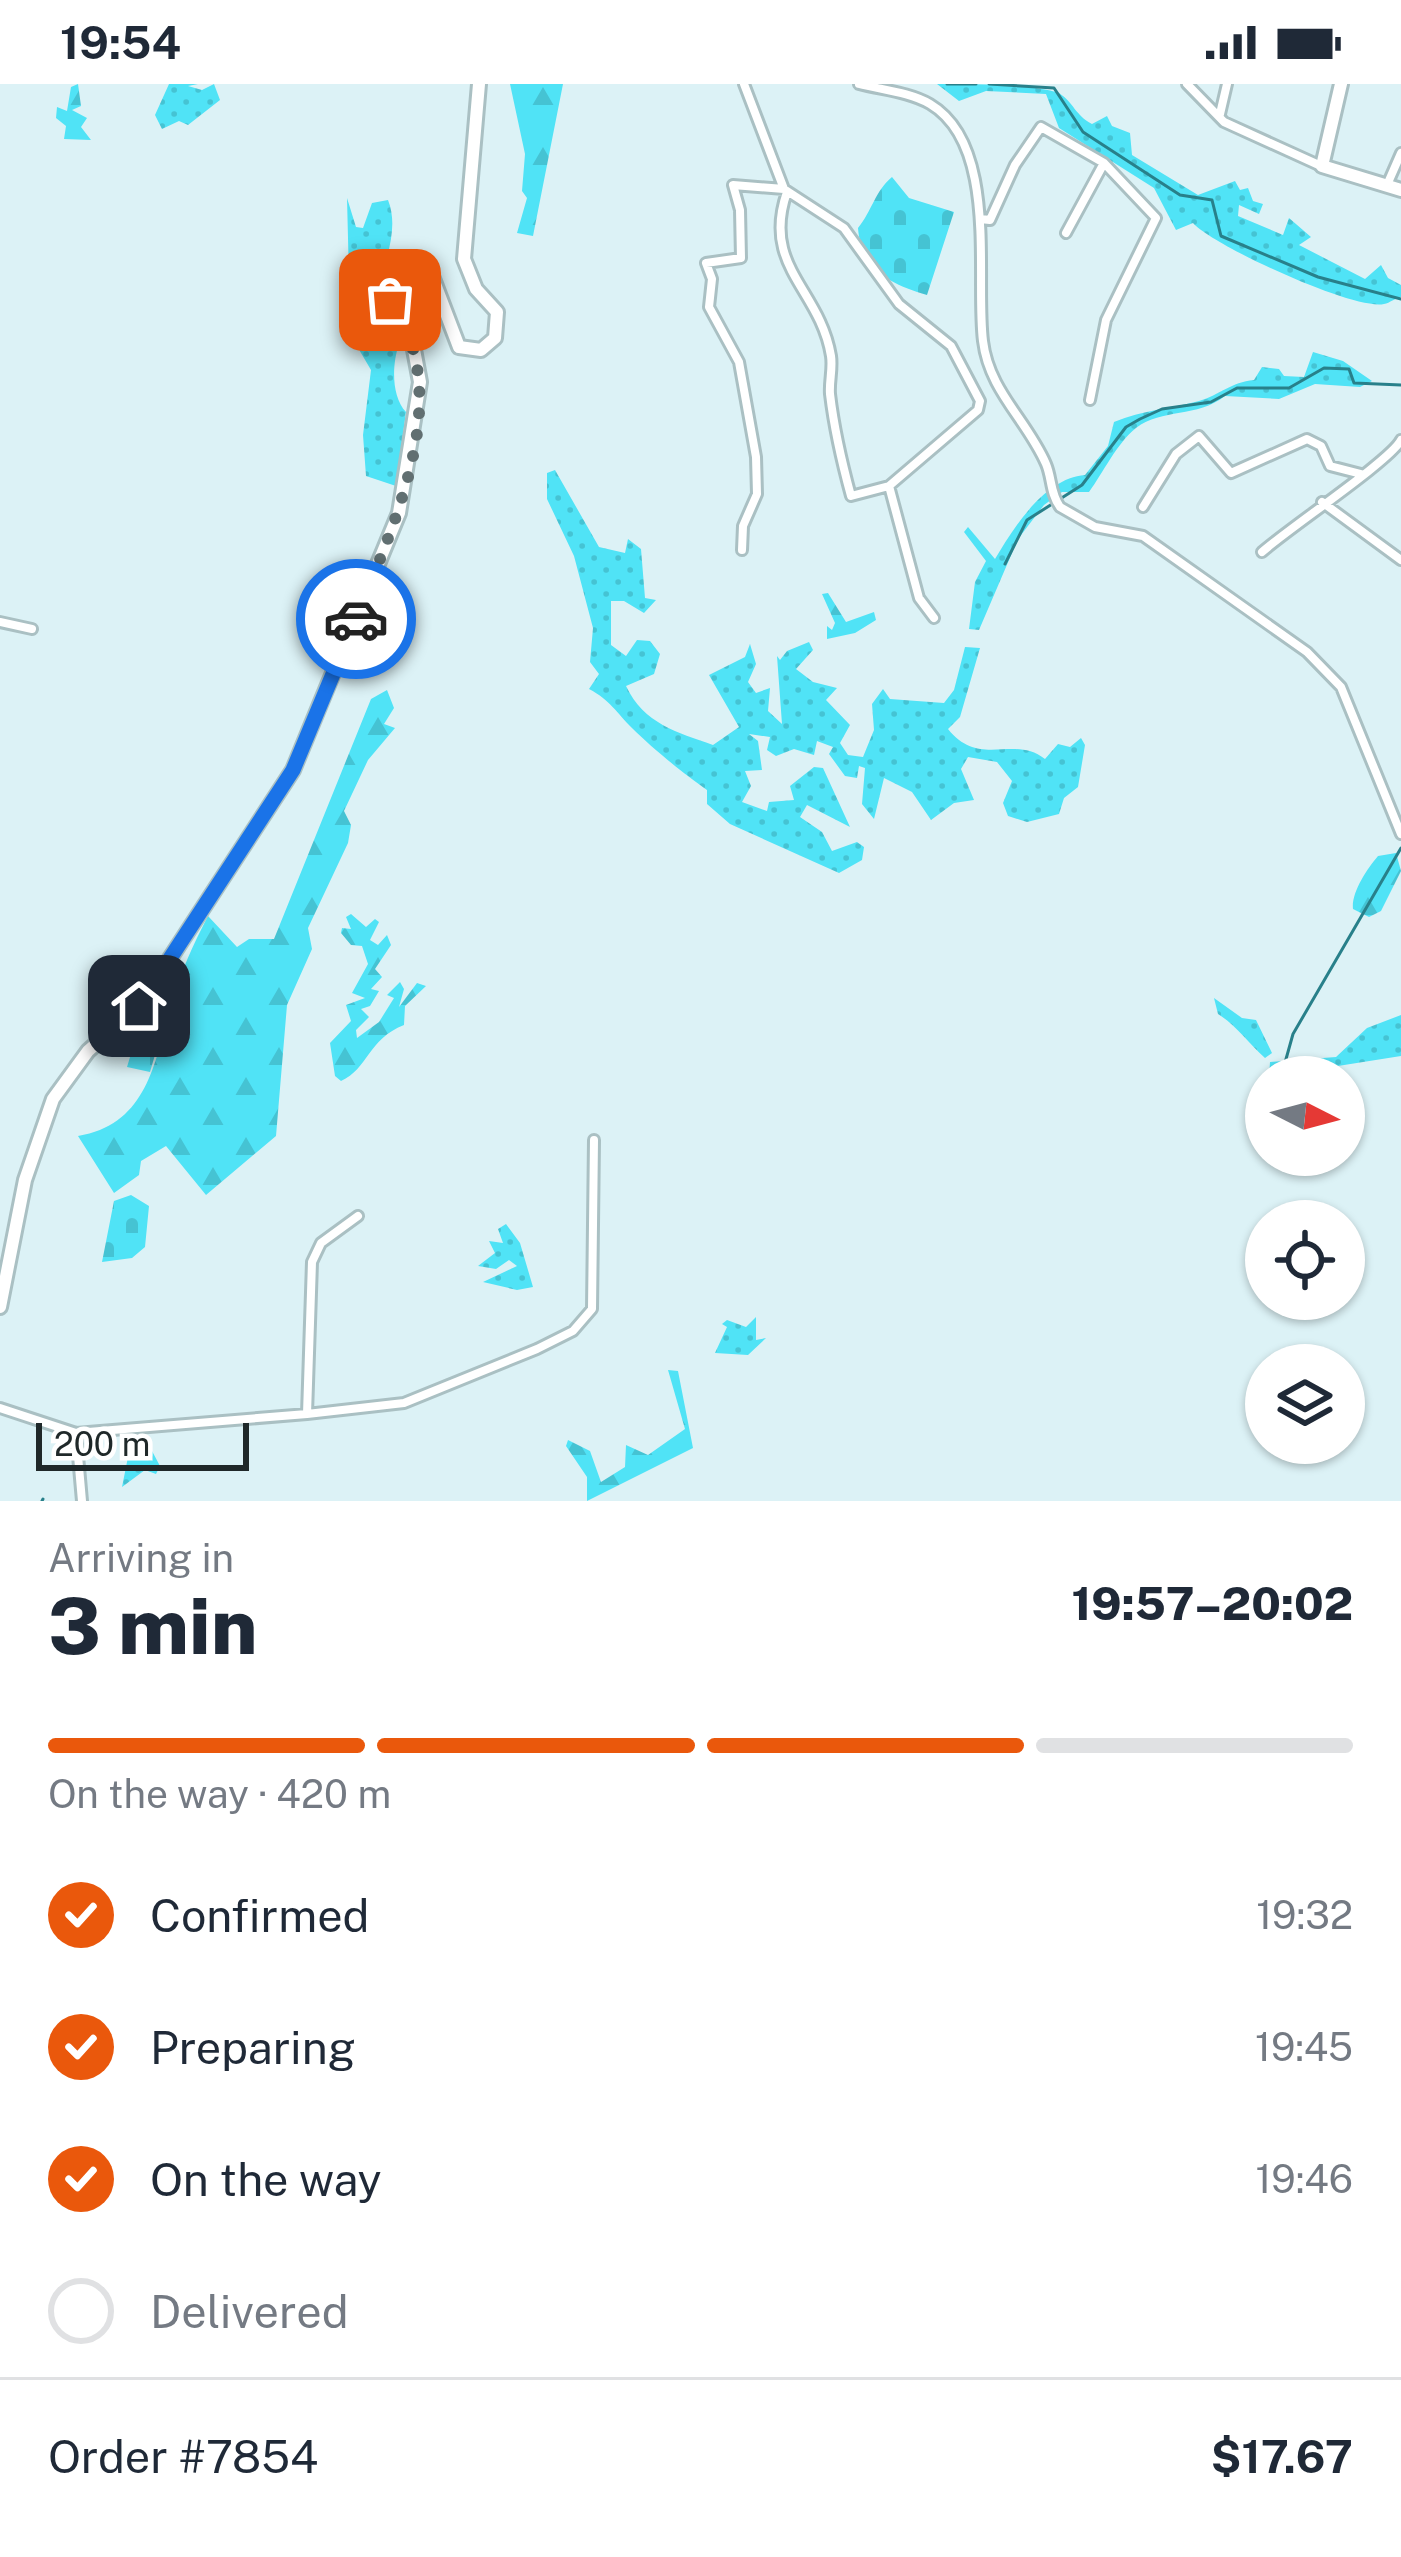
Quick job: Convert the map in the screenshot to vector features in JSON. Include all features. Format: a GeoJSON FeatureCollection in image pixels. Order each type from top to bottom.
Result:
{"type":"FeatureCollection","features":[{"type":"Feature","properties":{"kind":"main road"},"geometry":{"type":"LineString","coordinates":[[0,1307],[25,1180],[53,1099],[88,1051],[139,1006],[293,770],[399,513],[420,382],[410,328],[390,300],[394,272],[408,262],[427,262],[459,347],[481,350],[495,338],[497,312],[476,289],[464,259],[478,84]]}},
{"type":"Feature","properties":{"kind":"main road"},"geometry":{"type":"LineString","coordinates":[[1341,84],[1322,166],[1394,189]]}},
{"type":"Feature","properties":{"kind":"street"},"geometry":{"type":"LineString","coordinates":[[743,84],[786,191],[784,265],[802,281],[832,360],[830,397],[855,506]]}},
{"type":"Feature","properties":{"kind":"street"},"geometry":{"type":"LineString","coordinates":[[859,84],[935,107],[952,127],[969,163],[980,219],[987,362],[1002,397],[1048,467],[1060,507],[1077,512],[1095,527],[1143,536],[1163,555],[1235,599],[1307,652],[1341,687],[1401,834]]}},
{"type":"Feature","properties":{"kind":"street"},"geometry":{"type":"LineString","coordinates":[[1187,84],[1220,116],[1322,166]]}},
{"type":"Feature","properties":{"kind":"street"},"geometry":{"type":"LineString","coordinates":[[1220,116],[1227,84]]}},
{"type":"Feature","properties":{"kind":"street"},"geometry":{"type":"LineString","coordinates":[[980,219],[990,220],[1016,165],[1041,128],[1104,163],[1156,218],[1106,320],[1090,400]]}},
{"type":"Feature","properties":{"kind":"street"},"geometry":{"type":"LineString","coordinates":[[1394,189],[1401,153]]}},
{"type":"Feature","properties":{"kind":"street"},"geometry":{"type":"LineString","coordinates":[[1066,233],[1104,163]]}},
{"type":"Feature","properties":{"kind":"street"},"geometry":{"type":"LineString","coordinates":[[742,550],[743,526],[757,494],[756,457],[739,362],[709,307],[712,279],[706,263],[742,258],[740,210],[733,184],[786,191],[844,227],[899,304],[951,346],[980,401],[978,410],[890,486],[851,496]]}},
{"type":"Feature","properties":{"kind":"street"},"geometry":{"type":"LineString","coordinates":[[1143,507],[1176,454],[1199,436],[1231,473],[1307,439],[1321,446],[1330,466],[1361,474]]}},
{"type":"Feature","properties":{"kind":"street"},"geometry":{"type":"LineString","coordinates":[[1262,552],[1322,502],[1389,458],[1401,440]]}},
{"type":"Feature","properties":{"kind":"street"},"geometry":{"type":"LineString","coordinates":[[890,486],[919,598],[934,618]]}},
{"type":"Feature","properties":{"kind":"street"},"geometry":{"type":"LineString","coordinates":[[1322,502],[1401,560]]}},
{"type":"Feature","properties":{"kind":"street"},"geometry":{"type":"LineString","coordinates":[[0,622],[32,628]]}},
{"type":"Feature","properties":{"kind":"street"},"geometry":{"type":"LineString","coordinates":[[0,1408],[76,1433],[404,1403],[573,1331],[592,1309],[595,1288],[590,1174],[594,1140]]}},
{"type":"Feature","properties":{"kind":"street"},"geometry":{"type":"LineString","coordinates":[[307,1414],[312,1262],[321,1243],[358,1216]]}},
{"type":"Feature","properties":{"kind":"street"},"geometry":{"type":"LineString","coordinates":[[76,1433],[82,1501]]}},
{"type":"Feature","properties":{"kind":"green space"},"geometry":{"type":"Polygon","coordinates":[[[78,84],[81,106],[72,110],[87,118],[81,127],[91,140],[64,139],[66,126],[56,118],[57,107],[67,111],[71,87],[78,84]]]}},
{"type":"Feature","properties":{"kind":"green space"},"geometry":{"type":"Polygon","coordinates":[[[169,84],[198,84],[188,86],[202,90],[214,84],[220,100],[188,125],[179,121],[162,129],[155,115],[169,84]]]}},
{"type":"Feature","properties":{"kind":"green space"},"geometry":{"type":"Polygon","coordinates":[[[510,84],[563,84],[533,236],[517,233],[527,198],[522,191],[525,154],[510,84]]]}},
{"type":"Feature","properties":{"kind":"green space"},"geometry":{"type":"Polygon","coordinates":[[[937,84],[1017,86],[1059,93],[1092,124],[1107,116],[1112,126],[1130,133],[1132,155],[1198,195],[1235,181],[1240,190],[1248,188],[1253,201],[1263,204],[1259,214],[1239,205],[1238,216],[1283,235],[1289,218],[1311,237],[1299,245],[1365,279],[1381,265],[1388,278],[1401,285],[1401,297],[1384,304],[1344,297],[1254,260],[1193,223],[1176,230],[1154,188],[1059,128],[1046,94],[986,91],[959,101],[937,84]]]}},
{"type":"Feature","properties":{"kind":"green space"},"geometry":{"type":"Polygon","coordinates":[[[892,177],[909,198],[954,212],[927,295],[880,274],[860,243],[858,228],[892,177]]]}},
{"type":"Feature","properties":{"kind":"green space"},"geometry":{"type":"Polygon","coordinates":[[[347,198],[356,227],[363,228],[372,203],[388,200],[392,219],[379,312],[385,329],[399,344],[394,380],[406,412],[396,486],[366,476],[363,435],[371,370],[344,324],[350,319],[347,198]]]}},
{"type":"Feature","properties":{"kind":"green space"},"geometry":{"type":"Polygon","coordinates":[[[1313,352],[1343,361],[1372,381],[1360,387],[1315,384],[1279,399],[1225,396],[1136,428],[1089,492],[1062,492],[1044,505],[1018,539],[979,630],[969,629],[975,582],[986,561],[964,532],[968,527],[995,559],[1044,494],[1085,475],[1108,446],[1114,422],[1206,398],[1254,380],[1262,367],[1279,369],[1284,376],[1304,377],[1313,352]]]}},
{"type":"Feature","properties":{"kind":"green space"},"geometry":{"type":"Polygon","coordinates":[[[555,470],[599,547],[625,553],[628,539],[641,549],[645,598],[656,600],[644,613],[624,601],[611,601],[611,645],[626,656],[637,640],[650,641],[660,654],[654,674],[626,686],[642,709],[663,725],[713,745],[739,727],[709,675],[745,657],[750,644],[756,664],[748,682],[756,693],[770,688],[768,711],[782,724],[777,656],[780,660],[787,651],[809,642],[813,650],[796,669],[813,682],[837,688],[826,700],[850,725],[840,743],[848,755],[863,757],[874,730],[872,704],[883,689],[890,699],[944,703],[954,690],[965,647],[980,648],[960,717],[948,729],[972,747],[1021,749],[1045,759],[1058,744],[1070,747],[1081,738],[1085,745],[1078,787],[1064,798],[1059,814],[1027,822],[1008,816],[1003,803],[1012,781],[997,762],[968,757],[961,769],[974,800],[954,803],[931,820],[912,792],[884,778],[874,819],[862,804],[865,768],[859,766],[857,778],[845,776],[829,754],[833,747],[817,741],[814,755],[794,749],[776,756],[767,750],[770,737],[749,734],[758,741],[762,770],[745,771],[751,786],[742,802],[767,811],[769,802],[794,800],[790,786],[814,767],[823,768],[850,827],[807,805],[800,817],[822,832],[832,851],[857,842],[864,847],[862,860],[839,873],[730,824],[707,804],[707,790],[589,689],[599,674],[590,662],[593,628],[574,556],[547,499],[547,473],[555,470]]]}},
{"type":"Feature","properties":{"kind":"green space"},"geometry":{"type":"Polygon","coordinates":[[[828,593],[846,622],[874,612],[876,620],[855,633],[827,639],[827,626],[832,630],[835,623],[822,594],[828,593]]]}},
{"type":"Feature","properties":{"kind":"green space"},"geometry":{"type":"Polygon","coordinates":[[[387,690],[394,708],[384,724],[395,728],[368,760],[344,811],[351,825],[348,843],[308,928],[312,949],[287,1005],[276,1136],[206,1195],[166,1146],[141,1161],[139,1175],[114,1193],[78,1136],[120,1118],[145,1086],[179,980],[208,916],[237,947],[249,939],[274,939],[371,699],[387,690]]]}},
{"type":"Feature","properties":{"kind":"green space"},"geometry":{"type":"Polygon","coordinates":[[[1396,853],[1401,871],[1381,911],[1369,917],[1353,909],[1357,889],[1374,861],[1396,853]]]}},
{"type":"Feature","properties":{"kind":"green space"},"geometry":{"type":"Polygon","coordinates":[[[351,914],[366,927],[375,919],[379,922],[370,940],[378,945],[387,935],[391,945],[375,969],[382,977],[371,989],[379,991],[370,1006],[361,1009],[369,1017],[356,1030],[357,1038],[379,1022],[394,998],[387,995],[400,982],[404,989],[399,1007],[417,983],[426,986],[405,1006],[404,1025],[383,1038],[341,1081],[335,1076],[330,1043],[351,1021],[346,1005],[365,998],[352,993],[368,964],[362,946],[351,945],[341,933],[342,928],[351,929],[346,917],[351,914]]]}},
{"type":"Feature","properties":{"kind":"green space"},"geometry":{"type":"Polygon","coordinates":[[[1214,998],[1242,1018],[1256,1020],[1272,1053],[1263,1056],[1218,1014],[1214,998]]]}},
{"type":"Feature","properties":{"kind":"green space"},"geometry":{"type":"Polygon","coordinates":[[[1401,1015],[1401,1056],[1365,1062],[1365,1056],[1337,1056],[1367,1028],[1401,1015]]]}},
{"type":"Feature","properties":{"kind":"green space"},"geometry":{"type":"Polygon","coordinates":[[[141,1021],[164,1024],[150,1072],[127,1067],[141,1021]]]}},
{"type":"Feature","properties":{"kind":"green space"},"geometry":{"type":"Polygon","coordinates":[[[131,1195],[149,1206],[145,1247],[132,1258],[102,1262],[114,1201],[131,1195]]]}},
{"type":"Feature","properties":{"kind":"green space"},"geometry":{"type":"Polygon","coordinates":[[[506,1224],[520,1243],[533,1287],[517,1290],[483,1282],[517,1266],[509,1260],[496,1269],[478,1266],[495,1253],[489,1241],[503,1243],[498,1229],[506,1224]]]}},
{"type":"Feature","properties":{"kind":"green space"},"geometry":{"type":"Polygon","coordinates":[[[756,1317],[756,1340],[766,1338],[748,1355],[715,1353],[727,1327],[722,1324],[727,1320],[746,1327],[756,1317]]]}},
{"type":"Feature","properties":{"kind":"green space"},"geometry":{"type":"Polygon","coordinates":[[[668,1370],[678,1371],[693,1448],[587,1501],[587,1477],[566,1446],[568,1440],[590,1451],[601,1482],[625,1467],[626,1445],[648,1455],[685,1429],[668,1370]]]}},
{"type":"Feature","properties":{"kind":"green space"},"geometry":{"type":"Polygon","coordinates":[[[144,1436],[160,1466],[156,1474],[145,1470],[122,1487],[132,1437],[144,1436]]]}},
{"type":"Feature","properties":{"kind":"waterway"},"geometry":{"type":"LineString","coordinates":[[947,84],[976,84]]}},
{"type":"Feature","properties":{"kind":"waterway"},"geometry":{"type":"LineString","coordinates":[[989,84],[1054,88],[1083,132],[1180,195],[1212,200],[1221,236],[1318,277],[1401,299]]}},
{"type":"Feature","properties":{"kind":"waterway"},"geometry":{"type":"LineString","coordinates":[[1005,564],[1027,520],[1082,485],[1126,427],[1162,409],[1211,402],[1237,388],[1289,388],[1324,368],[1349,369],[1354,383],[1401,385]]}},
{"type":"Feature","properties":{"kind":"waterway"},"geometry":{"type":"LineString","coordinates":[[1287,1056],[1293,1034],[1401,848]]}},
{"type":"Feature","properties":{"kind":"way so far"},"geometry":{"type":"LineString","coordinates":[[356,619],[406,488],[420,382],[410,328],[390,300]]}},
{"type":"Feature","properties":{"kind":"route"},"geometry":{"type":"LineString","coordinates":[[139,1006],[246,849],[293,770],[356,619]]}}]}
